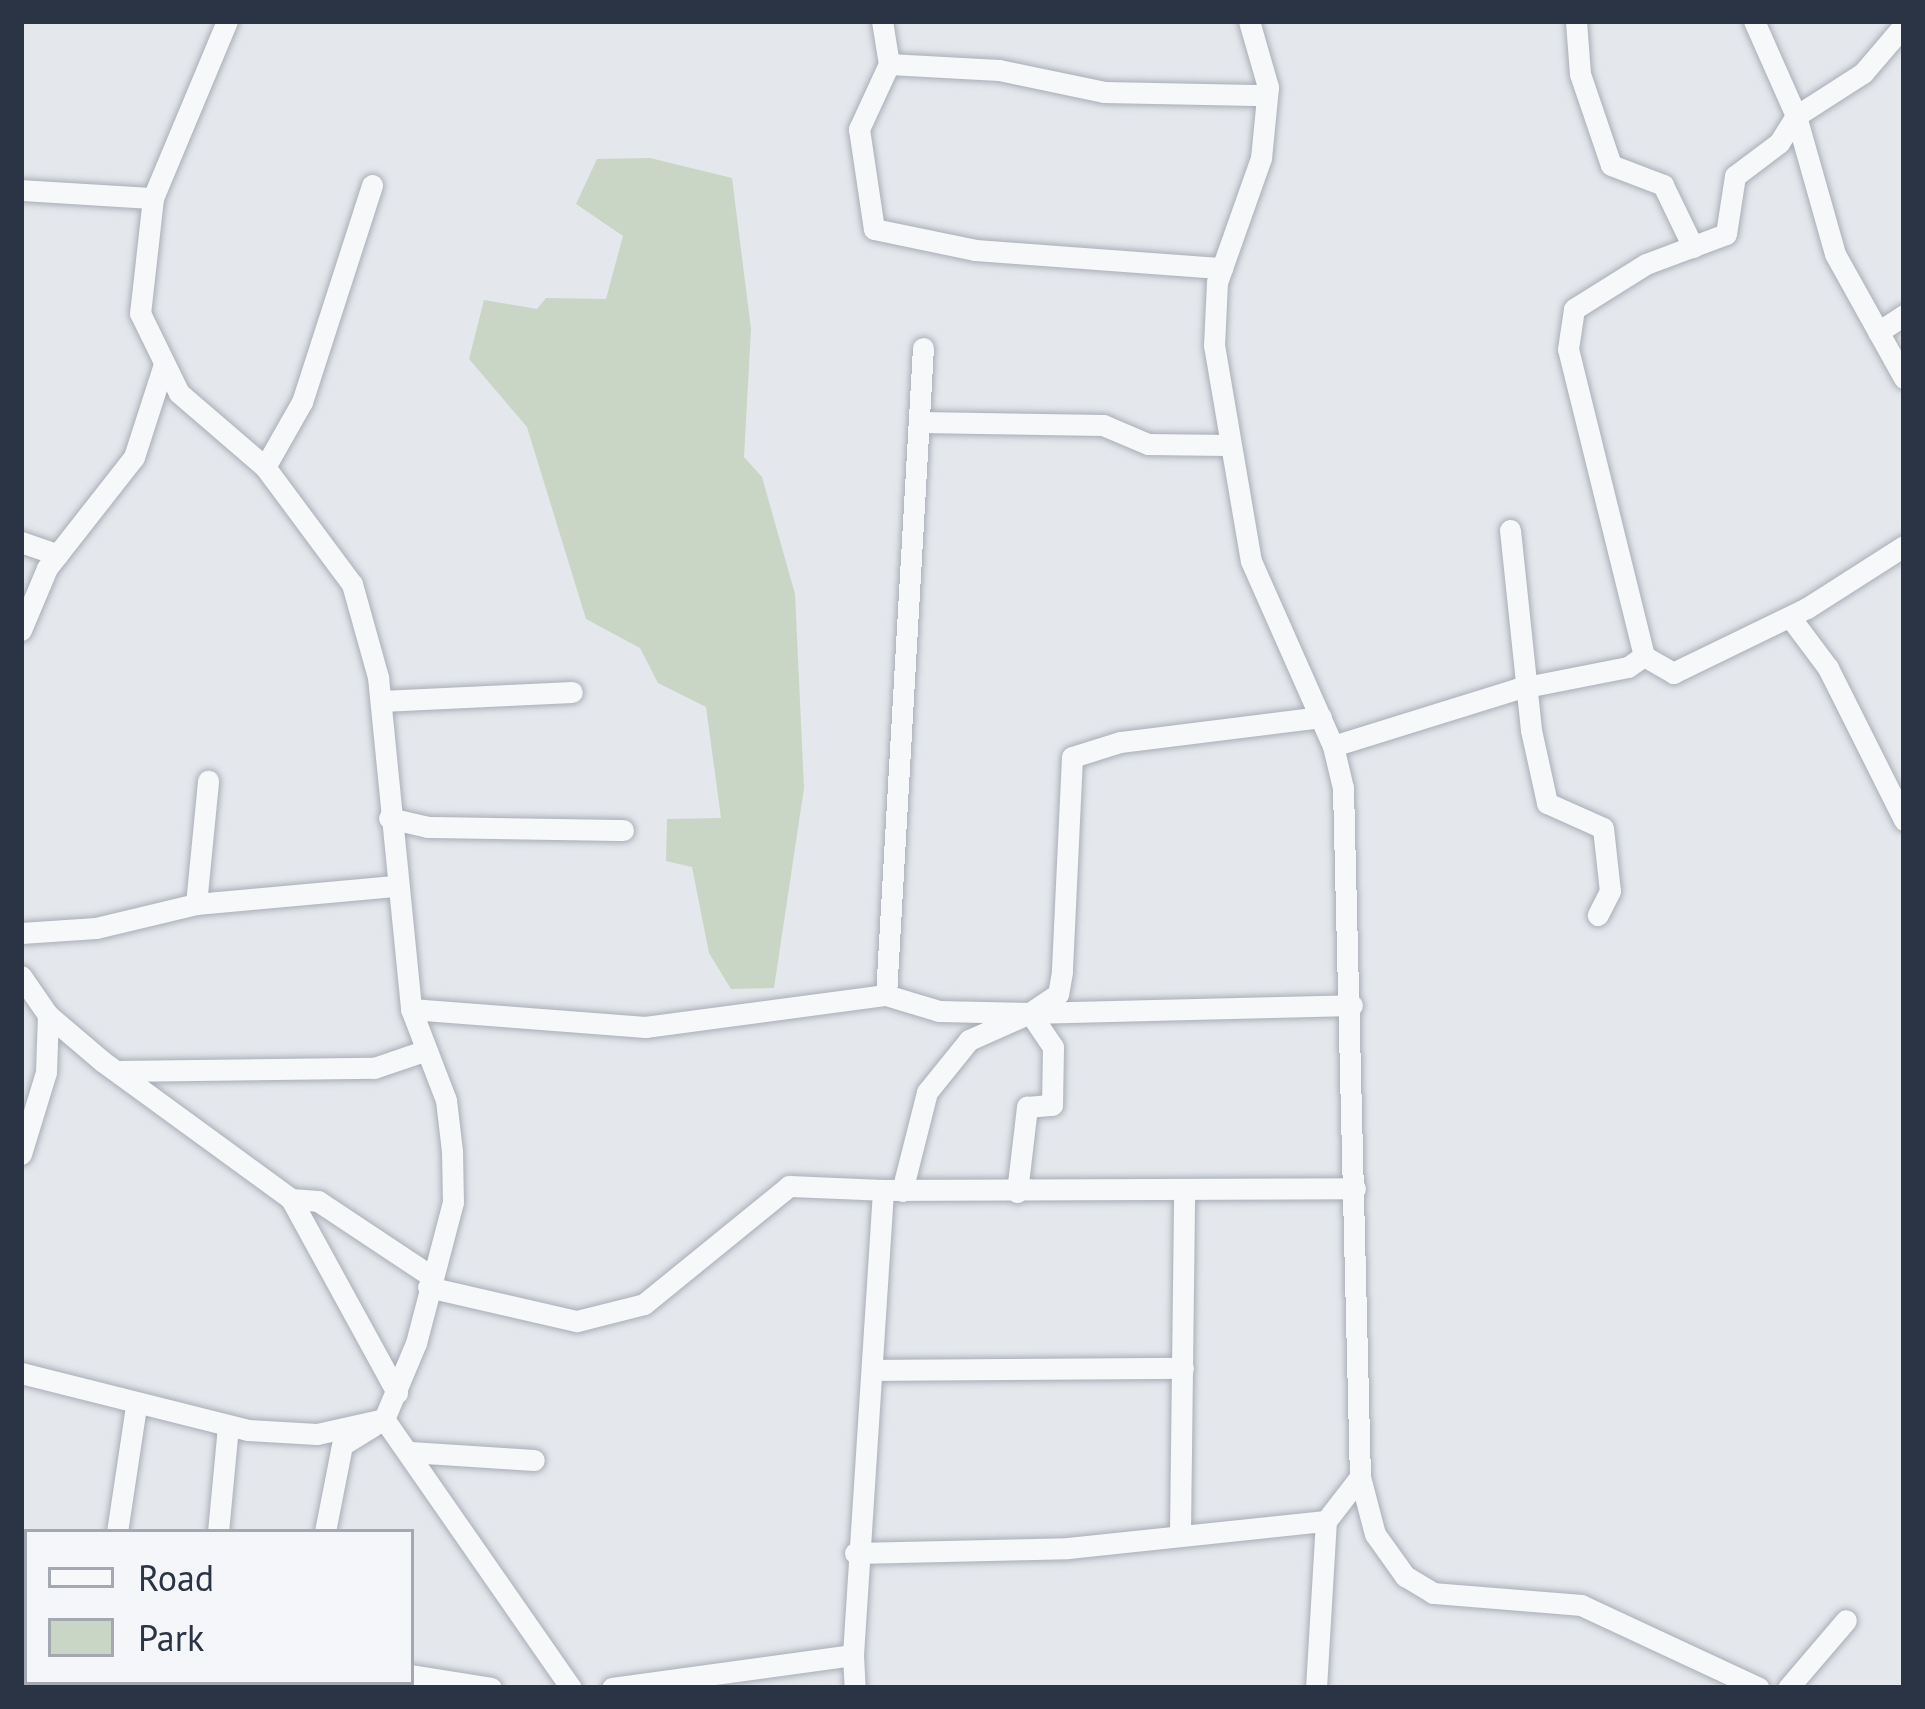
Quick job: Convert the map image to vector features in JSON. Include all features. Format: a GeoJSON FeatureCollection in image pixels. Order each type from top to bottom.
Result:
{"type":"FeatureCollection","features":[{"type":"Feature","properties":{"kind":"street"},"geometry":{"type":"LineString","coordinates":[[227,21],[152,198],[138,296],[163,367],[202,418],[265,467],[352,584],[381,701],[394,886],[411,1009],[446,1100],[452,1151],[453,1202],[398,1394],[384,1419],[342,1445],[326,1529]]}},
{"type":"Feature","properties":{"kind":"street"},"geometry":{"type":"LineString","coordinates":[[882,21],[889,64],[859,129],[874,229],[975,250],[1222,268]]}},
{"type":"Feature","properties":{"kind":"street"},"geometry":{"type":"LineString","coordinates":[[1249,21],[1267,95],[1262,158],[1222,268],[1214,345],[1226,446],[1251,561],[1333,746],[1343,788],[1352,1005],[1360,1477],[1388,1556],[1433,1593],[1581,1605],[1759,1688]]}},
{"type":"Feature","properties":{"kind":"street"},"geometry":{"type":"LineString","coordinates":[[1576,21],[1580,74],[1611,165],[1664,185],[1693,247]]}},
{"type":"Feature","properties":{"kind":"street"},"geometry":{"type":"LineString","coordinates":[[1754,21],[1796,116],[1835,254],[1904,378]]}},
{"type":"Feature","properties":{"kind":"street"},"geometry":{"type":"LineString","coordinates":[[1904,25],[1863,73],[1796,116],[1779,142],[1735,176],[1726,234],[1646,263],[1574,309],[1568,349],[1644,656],[1673,673],[1790,617],[1904,546]]}},
{"type":"Feature","properties":{"kind":"street"},"geometry":{"type":"LineString","coordinates":[[889,64],[999,70],[1104,92],[1267,95]]}},
{"type":"Feature","properties":{"kind":"street"},"geometry":{"type":"LineString","coordinates":[[265,467],[302,402],[372,185]]}},
{"type":"Feature","properties":{"kind":"street"},"geometry":{"type":"LineString","coordinates":[[21,190],[152,198]]}},
{"type":"Feature","properties":{"kind":"street"},"geometry":{"type":"LineString","coordinates":[[1878,332],[1904,315]]}},
{"type":"Feature","properties":{"kind":"street"},"geometry":{"type":"LineString","coordinates":[[886,995],[922,348]]}},
{"type":"Feature","properties":{"kind":"street"},"geometry":{"type":"LineString","coordinates":[[21,630],[58,555],[134,458],[163,367]]}},
{"type":"Feature","properties":{"kind":"street"},"geometry":{"type":"LineString","coordinates":[[149,422],[176,413],[202,418]]}},
{"type":"Feature","properties":{"kind":"street"},"geometry":{"type":"LineString","coordinates":[[919,422],[1103,425],[1148,444],[1226,446]]}},
{"type":"Feature","properties":{"kind":"street"},"geometry":{"type":"LineString","coordinates":[[1510,530],[1546,803],[1603,828],[1610,891],[1598,915]]}},
{"type":"Feature","properties":{"kind":"street"},"geometry":{"type":"LineString","coordinates":[[21,542],[58,555]]}},
{"type":"Feature","properties":{"kind":"street"},"geometry":{"type":"LineString","coordinates":[[1790,617],[1828,668],[1904,820]]}},
{"type":"Feature","properties":{"kind":"street"},"geometry":{"type":"LineString","coordinates":[[1333,746],[1529,686],[1628,667],[1644,656]]}},
{"type":"Feature","properties":{"kind":"street"},"geometry":{"type":"LineString","coordinates":[[381,701],[572,692]]}},
{"type":"Feature","properties":{"kind":"street"},"geometry":{"type":"LineString","coordinates":[[855,1688],[855,1553],[892,1191],[926,1092],[969,1040],[1030,1013],[1058,994],[1072,757],[1120,742],[1321,717]]}},
{"type":"Feature","properties":{"kind":"street"},"geometry":{"type":"LineString","coordinates":[[196,904],[208,782]]}},
{"type":"Feature","properties":{"kind":"street"},"geometry":{"type":"LineString","coordinates":[[389,818],[428,827],[623,830]]}},
{"type":"Feature","properties":{"kind":"street"},"geometry":{"type":"LineString","coordinates":[[21,933],[96,928],[196,904],[394,886]]}},
{"type":"Feature","properties":{"kind":"street"},"geometry":{"type":"LineString","coordinates":[[21,976],[48,1015],[291,1199],[398,1394]]}},
{"type":"Feature","properties":{"kind":"street"},"geometry":{"type":"LineString","coordinates":[[411,1009],[645,1027],[886,995],[939,1011],[1030,1013],[1352,1005]]}},
{"type":"Feature","properties":{"kind":"street"},"geometry":{"type":"LineString","coordinates":[[1017,1192],[1027,1107],[1052,1105],[1052,1047],[1030,1013]]}},
{"type":"Feature","properties":{"kind":"street"},"geometry":{"type":"LineString","coordinates":[[21,1154],[46,1072],[48,1015]]}},
{"type":"Feature","properties":{"kind":"street"},"geometry":{"type":"LineString","coordinates":[[117,1071],[374,1067],[424,1051]]}},
{"type":"Feature","properties":{"kind":"street"},"geometry":{"type":"LineString","coordinates":[[291,1199],[318,1201],[429,1281],[577,1321],[644,1304],[789,1186],[1017,1192],[1355,1188]]}},
{"type":"Feature","properties":{"kind":"street"},"geometry":{"type":"LineString","coordinates":[[1180,1532],[1184,1190]]}},
{"type":"Feature","properties":{"kind":"street"},"geometry":{"type":"LineString","coordinates":[[872,1370],[1183,1368]]}},
{"type":"Feature","properties":{"kind":"street"},"geometry":{"type":"LineString","coordinates":[[21,1373],[136,1407],[228,1427],[317,1434],[384,1419]]}},
{"type":"Feature","properties":{"kind":"street"},"geometry":{"type":"LineString","coordinates":[[117,1529],[136,1407]]}},
{"type":"Feature","properties":{"kind":"street"},"geometry":{"type":"LineString","coordinates":[[384,1419],[571,1688]]}},
{"type":"Feature","properties":{"kind":"street"},"geometry":{"type":"LineString","coordinates":[[218,1529],[228,1427]]}},
{"type":"Feature","properties":{"kind":"street"},"geometry":{"type":"LineString","coordinates":[[410,1452],[534,1460]]}},
{"type":"Feature","properties":{"kind":"street"},"geometry":{"type":"LineString","coordinates":[[1316,1688],[1326,1521],[1360,1477]]}},
{"type":"Feature","properties":{"kind":"street"},"geometry":{"type":"LineString","coordinates":[[855,1553],[1068,1549],[1180,1532],[1326,1521]]}},
{"type":"Feature","properties":{"kind":"street"},"geometry":{"type":"LineString","coordinates":[[1788,1688],[1846,1619]]}},
{"type":"Feature","properties":{"kind":"street"},"geometry":{"type":"LineString","coordinates":[[612,1688],[752,1677],[853,1655]]}},
{"type":"Feature","properties":{"kind":"street"},"geometry":{"type":"LineString","coordinates":[[414,1675],[491,1688]]}},
{"type":"Feature","properties":{"kind":"green space"},"geometry":{"type":"Polygon","coordinates":[[[650,158],[732,178],[751,329],[744,457],[762,477],[795,594],[804,788],[774,988],[731,989],[709,953],[692,867],[666,861],[667,819],[721,818],[706,707],[658,683],[640,648],[586,619],[527,427],[469,359],[484,300],[537,309],[546,298],[606,299],[623,236],[576,204],[597,159],[650,158]]]}}]}
